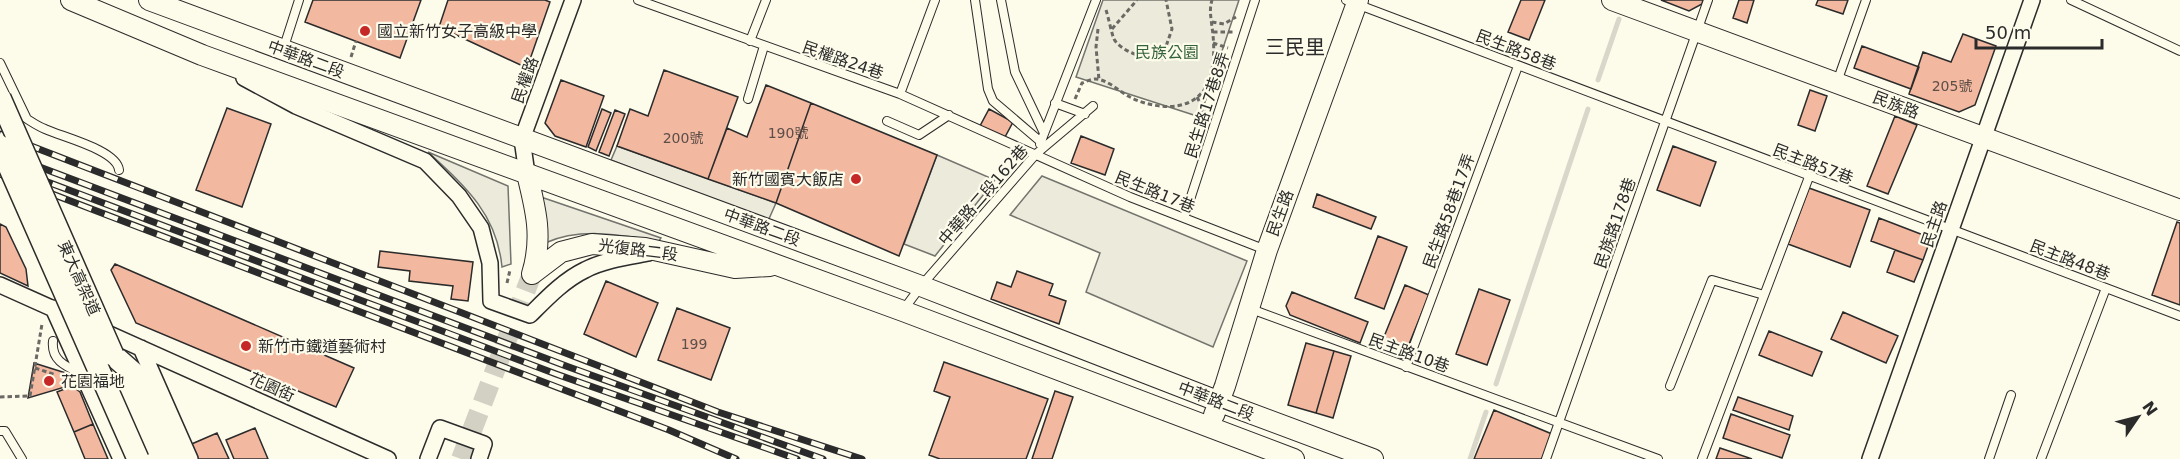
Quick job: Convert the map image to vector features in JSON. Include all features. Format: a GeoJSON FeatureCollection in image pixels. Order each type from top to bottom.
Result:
{"type":"FeatureCollection","features":[{"type":"Feature","properties":{"kind":"main road","name":"東大高架道"},"geometry":{"type":"LineString","coordinates":[[0,99],[159,459]]}},
{"type":"Feature","properties":{"kind":"main road","name":"東大高架道"},"geometry":{"type":"LineString","coordinates":[[0,146],[138,459]]}},
{"type":"Feature","properties":{"kind":"main road"},"geometry":{"type":"LineString","coordinates":[[113,355],[138,377],[176,459]]}},
{"type":"Feature","properties":{"kind":"street","name":"中華路二段"},"geometry":{"type":"LineString","coordinates":[[71,0],[202,55],[782,266],[1294,459]]}},
{"type":"Feature","properties":{"kind":"street","name":"中華路二段"},"geometry":{"type":"LineString","coordinates":[[149,0],[921,286],[1373,459]]}},
{"type":"Feature","properties":{"kind":"street","name":"民權路"},"geometry":{"type":"LineString","coordinates":[[527,174],[522,139],[573,0]]}},
{"type":"Feature","properties":{"kind":"street","name":"民族路"},"geometry":{"type":"LineString","coordinates":[[1612,0],[2180,210]]}},
{"type":"Feature","properties":{"kind":"street","name":"民主路"},"geometry":{"type":"LineString","coordinates":[[1870,459],[2032,0]]}},
{"type":"Feature","properties":{"kind":"street","name":"民生路"},"geometry":{"type":"LineString","coordinates":[[1208,428],[1220,402],[1267,250],[1353,1]]}},
{"type":"Feature","properties":{"kind":"street","name":"中華路二段"},"geometry":{"type":"LineString","coordinates":[[202,55],[296,106],[424,161],[459,196],[481,228],[490,263],[491,301],[530,315],[556,289],[585,269],[626,257],[661,251]]}},
{"type":"Feature","properties":{"kind":"street","name":"光復路二段"},"geometry":{"type":"LineString","coordinates":[[527,174],[538,230],[538,255],[532,274],[561,252],[592,244],[610,244],[661,251],[735,268],[782,266]]}},
{"type":"Feature","properties":{"kind":"street","name":"花園街"},"geometry":{"type":"LineString","coordinates":[[0,285],[388,459]]}},
{"type":"Feature","properties":{"kind":"street"},"geometry":{"type":"LineString","coordinates":[[49,307],[121,459]]}},
{"type":"Feature","properties":{"kind":"street"},"geometry":{"type":"LineString","coordinates":[[141,348],[190,459]]}},
{"type":"Feature","properties":{"kind":"street"},"geometry":{"type":"LineString","coordinates":[[428,459],[440,428],[484,444],[479,459]]}},
{"type":"Feature","properties":{"kind":"lane"},"geometry":{"type":"LineString","coordinates":[[283,50],[299,0]]}},
{"type":"Feature","properties":{"kind":"lane","name":"民權路24巷"},"geometry":{"type":"LineString","coordinates":[[638,0],[900,94],[1036,154]]}},
{"type":"Feature","properties":{"kind":"lane"},"geometry":{"type":"LineString","coordinates":[[750,41],[766,0]]}},
{"type":"Feature","properties":{"kind":"lane"},"geometry":{"type":"LineString","coordinates":[[900,94],[935,0]]}},
{"type":"Feature","properties":{"kind":"lane"},"geometry":{"type":"LineString","coordinates":[[975,0],[988,89],[993,101],[1042,137]]}},
{"type":"Feature","properties":{"kind":"lane"},"geometry":{"type":"LineString","coordinates":[[1001,0],[1016,72],[1042,137]]}},
{"type":"Feature","properties":{"kind":"lane","name":"民生路17巷8弄"},"geometry":{"type":"LineString","coordinates":[[1184,218],[1256,0]]}},
{"type":"Feature","properties":{"kind":"lane","name":"民族路178巷"},"geometry":{"type":"LineString","coordinates":[[1546,459],[1708,0]]}},
{"type":"Feature","properties":{"kind":"lane"},"geometry":{"type":"LineString","coordinates":[[1837,83],[1866,0]]}},
{"type":"Feature","properties":{"kind":"lane"},"geometry":{"type":"LineString","coordinates":[[2071,0],[2180,51]]}},
{"type":"Feature","properties":{"kind":"lane"},"geometry":{"type":"LineString","coordinates":[[1036,154],[1097,1]]}},
{"type":"Feature","properties":{"kind":"lane","name":"民生路58巷"},"geometry":{"type":"LineString","coordinates":[[1353,1],[1665,122]]}},
{"type":"Feature","properties":{"kind":"lane"},"geometry":{"type":"LineString","coordinates":[[748,99],[764,46]]}},
{"type":"Feature","properties":{"kind":"lane"},"geometry":{"type":"LineString","coordinates":[[0,63],[26,118]]}},
{"type":"Feature","properties":{"kind":"lane","name":"民生路58巷17弄"},"geometry":{"type":"LineString","coordinates":[[1406,367],[1518,66]]}},
{"type":"Feature","properties":{"kind":"lane"},"geometry":{"type":"LineString","coordinates":[[0,99],[43,129],[114,159],[119,170]]}},
{"type":"Feature","properties":{"kind":"lane"},"geometry":{"type":"LineString","coordinates":[[1055,104],[1085,114]]}},
{"type":"Feature","properties":{"kind":"lane","name":"中華路二段162巷"},"geometry":{"type":"LineString","coordinates":[[903,311],[921,286],[1036,154],[1093,106]]}},
{"type":"Feature","properties":{"kind":"lane"},"geometry":{"type":"LineString","coordinates":[[887,121],[918,135],[949,115]]}},
{"type":"Feature","properties":{"kind":"lane","name":"民主路57巷"},"geometry":{"type":"LineString","coordinates":[[1665,122],[1951,230]]}},
{"type":"Feature","properties":{"kind":"lane","name":"民生路17巷"},"geometry":{"type":"LineString","coordinates":[[1036,154],[1130,197],[1267,250]]}},
{"type":"Feature","properties":{"kind":"lane"},"geometry":{"type":"LineString","coordinates":[[1702,459],[1809,177]]}},
{"type":"Feature","properties":{"kind":"lane","name":"民主路48巷"},"geometry":{"type":"LineString","coordinates":[[1951,230],[2180,316]]}},
{"type":"Feature","properties":{"kind":"lane"},"geometry":{"type":"LineString","coordinates":[[1670,386],[1712,280],[1764,295]]}},
{"type":"Feature","properties":{"kind":"lane"},"geometry":{"type":"LineString","coordinates":[[2041,459],[2106,288]]}},
{"type":"Feature","properties":{"kind":"lane","name":"民主路10巷"},"geometry":{"type":"LineString","coordinates":[[1249,309],[1558,423]]}},
{"type":"Feature","properties":{"kind":"lane"},"geometry":{"type":"LineString","coordinates":[[53,341],[57,359],[82,374]]}},
{"type":"Feature","properties":{"kind":"lane"},"geometry":{"type":"LineString","coordinates":[[1989,459],[2011,395]]}},
{"type":"Feature","properties":{"kind":"lane"},"geometry":{"type":"LineString","coordinates":[[1558,423],[1658,459]]}},
{"type":"Feature","properties":{"kind":"lane"},"geometry":{"type":"LineString","coordinates":[[0,431],[5,431],[22,459]]}},
{"type":"Feature","properties":{"kind":"path"},"geometry":{"type":"LineString","coordinates":[[1112,29],[1137,0]]}},
{"type":"Feature","properties":{"kind":"path"},"geometry":{"type":"LineString","coordinates":[[1097,1],[1106,9],[1114,39],[1131,53],[1154,60],[1162,58],[1172,29],[1166,0]]}},
{"type":"Feature","properties":{"kind":"path"},"geometry":{"type":"LineString","coordinates":[[1072,109],[1082,83],[1096,79],[1115,87],[1128,96],[1157,106],[1176,106],[1193,101],[1203,92],[1210,79],[1213,43],[1210,14],[1212,0]]}},
{"type":"Feature","properties":{"kind":"path"},"geometry":{"type":"LineString","coordinates":[[1212,22],[1224,24],[1243,13]]}},
{"type":"Feature","properties":{"kind":"path"},"geometry":{"type":"LineString","coordinates":[[1099,21],[1096,47],[1100,80]]}},
{"type":"Feature","properties":{"kind":"path"},"geometry":{"type":"LineString","coordinates":[[1213,32],[1236,32]]}},
{"type":"Feature","properties":{"kind":"path"},"geometry":{"type":"LineString","coordinates":[[350,62],[356,41]]}},
{"type":"Feature","properties":{"kind":"path"},"geometry":{"type":"LineString","coordinates":[[1213,43],[1230,48]]}},
{"type":"Feature","properties":{"kind":"path"},"geometry":{"type":"LineString","coordinates":[[1197,97],[1207,115]]}},
{"type":"Feature","properties":{"kind":"path"},"geometry":{"type":"LineString","coordinates":[[0,397],[30,396],[49,307]]}},
{"type":"Feature","properties":{"kind":"path"},"geometry":{"type":"LineString","coordinates":[[35,368],[64,377]]}},
{"type":"Feature","properties":{"kind":"green space","name":"民族公園"},"geometry":{"type":"Polygon","coordinates":[[[1103,0],[1239,0],[1200,117],[1076,77],[1103,0]]]}},
{"type":"Feature","properties":{"kind":"green space"},"geometry":{"type":"Polygon","coordinates":[[[428,152],[508,186],[511,264],[502,267],[494,231],[477,202],[428,152]]]}},
{"type":"Feature","properties":{"kind":"green space"},"geometry":{"type":"Polygon","coordinates":[[[538,196],[661,238],[659,241],[616,235],[587,234],[559,238],[545,243],[538,196]]]}},
{"type":"Feature","properties":{"kind":"shaded area"},"geometry":{"type":"Polygon","coordinates":[[[617,146],[776,203],[768,221],[611,160],[617,146]]]}},
{"type":"Feature","properties":{"kind":"shaded area"},"geometry":{"type":"Polygon","coordinates":[[[937,155],[995,180],[935,256],[904,244],[937,155]]]}},
{"type":"Feature","properties":{"kind":"shaded area"},"geometry":{"type":"Polygon","coordinates":[[[1042,176],[1247,261],[1213,347],[1086,292],[1100,253],[1010,215],[1042,176]]]}},
{"type":"Feature","properties":{"kind":"building","name":"國立新竹女子高級中學"},"geometry":{"type":"Polygon","coordinates":[[[313,0],[421,0],[400,58],[305,22],[313,0]]]}},
{"type":"Feature","properties":{"kind":"building"},"geometry":{"type":"Polygon","coordinates":[[[448,0],[545,0],[550,2],[527,68],[439,27],[448,0]]]}},
{"type":"Feature","properties":{"kind":"building"},"geometry":{"type":"Polygon","coordinates":[[[1521,0],[1545,0],[1529,40],[1508,32],[1521,0]]]}},
{"type":"Feature","properties":{"kind":"building"},"geometry":{"type":"Polygon","coordinates":[[[1661,0],[1703,0],[1702,4],[1689,11],[1661,0]]]}},
{"type":"Feature","properties":{"kind":"building"},"geometry":{"type":"Polygon","coordinates":[[[1739,0],[1754,0],[1747,23],[1733,18],[1739,0]]]}},
{"type":"Feature","properties":{"kind":"building"},"geometry":{"type":"Polygon","coordinates":[[[1818,0],[1848,0],[1843,14],[1816,5],[1818,0]]]}},
{"type":"Feature","properties":{"kind":"building"},"geometry":{"type":"Polygon","coordinates":[[[1963,34],[1996,46],[1975,105],[1959,112],[1909,94],[1923,52],[1951,62],[1963,34]]]}},
{"type":"Feature","properties":{"kind":"building"},"geometry":{"type":"Polygon","coordinates":[[[1862,46],[1919,67],[1911,89],[1854,68],[1862,46]]]}},
{"type":"Feature","properties":{"kind":"building"},"geometry":{"type":"Polygon","coordinates":[[[664,70],[738,97],[708,179],[617,146],[630,109],[648,116],[664,70]]]}},
{"type":"Feature","properties":{"kind":"building"},"geometry":{"type":"Polygon","coordinates":[[[561,80],[604,96],[586,147],[555,136],[545,123],[561,80]]]}},
{"type":"Feature","properties":{"kind":"building"},"geometry":{"type":"Polygon","coordinates":[[[766,85],[811,103],[776,203],[708,179],[727,128],[747,137],[766,85]]]}},
{"type":"Feature","properties":{"kind":"building"},"geometry":{"type":"Polygon","coordinates":[[[1810,90],[1827,96],[1815,131],[1798,125],[1810,90]]]}},
{"type":"Feature","properties":{"kind":"building","name":"新竹國賓大飯店"},"geometry":{"type":"Polygon","coordinates":[[[811,103],[937,155],[899,256],[776,203],[811,103]]]}},
{"type":"Feature","properties":{"kind":"building"},"geometry":{"type":"Polygon","coordinates":[[[227,108],[271,124],[242,207],[196,190],[227,108]]]}},
{"type":"Feature","properties":{"kind":"building"},"geometry":{"type":"Polygon","coordinates":[[[602,109],[611,113],[596,151],[588,147],[602,109]]]}},
{"type":"Feature","properties":{"kind":"building"},"geometry":{"type":"Polygon","coordinates":[[[989,109],[1013,122],[1005,137],[980,126],[989,109]]]}},
{"type":"Feature","properties":{"kind":"building"},"geometry":{"type":"Polygon","coordinates":[[[615,110],[625,114],[609,156],[599,152],[615,110]]]}},
{"type":"Feature","properties":{"kind":"building"},"geometry":{"type":"Polygon","coordinates":[[[1895,116],[1917,125],[1888,194],[1867,186],[1895,116]]]}},
{"type":"Feature","properties":{"kind":"building"},"geometry":{"type":"Polygon","coordinates":[[[1081,136],[1114,149],[1105,175],[1071,163],[1081,136]]]}},
{"type":"Feature","properties":{"kind":"building"},"geometry":{"type":"Polygon","coordinates":[[[1673,146],[1716,162],[1700,206],[1657,190],[1673,146]]]}},
{"type":"Feature","properties":{"kind":"building"},"geometry":{"type":"Polygon","coordinates":[[[1809,188],[1870,210],[1850,267],[1788,244],[1809,188]]]}},
{"type":"Feature","properties":{"kind":"building"},"geometry":{"type":"Polygon","coordinates":[[[1317,194],[1376,217],[1371,229],[1313,207],[1317,194]]]}},
{"type":"Feature","properties":{"kind":"building"},"geometry":{"type":"Polygon","coordinates":[[[1879,218],[1931,238],[1923,260],[1871,241],[1879,218]]]}},
{"type":"Feature","properties":{"kind":"building"},"geometry":{"type":"Polygon","coordinates":[[[2177,222],[2180,223],[2180,305],[2152,295],[2177,222]]]}},
{"type":"Feature","properties":{"kind":"building"},"geometry":{"type":"Polygon","coordinates":[[[0,224],[6,227],[26,269],[28,286],[0,273],[0,224]]]}},
{"type":"Feature","properties":{"kind":"building"},"geometry":{"type":"Polygon","coordinates":[[[1378,236],[1407,247],[1384,309],[1355,298],[1378,236]]]}},
{"type":"Feature","properties":{"kind":"building"},"geometry":{"type":"Polygon","coordinates":[[[1895,250],[1923,260],[1914,282],[1887,272],[1895,250]]]}},
{"type":"Feature","properties":{"kind":"building"},"geometry":{"type":"Polygon","coordinates":[[[380,251],[473,262],[468,301],[451,299],[453,286],[409,281],[410,271],[378,267],[380,251]]]}},
{"type":"Feature","properties":{"kind":"building","name":"新竹市鐵道藝術村"},"geometry":{"type":"Polygon","coordinates":[[[115,264],[354,368],[336,407],[136,323],[111,270],[115,264]]]}},
{"type":"Feature","properties":{"kind":"building"},"geometry":{"type":"Polygon","coordinates":[[[1017,271],[1053,284],[1049,295],[1066,301],[1059,324],[991,299],[997,282],[1011,287],[1017,271]]]}},
{"type":"Feature","properties":{"kind":"building"},"geometry":{"type":"Polygon","coordinates":[[[606,281],[658,303],[636,357],[584,334],[606,281]]]}},
{"type":"Feature","properties":{"kind":"building"},"geometry":{"type":"Polygon","coordinates":[[[1405,285],[1429,295],[1403,359],[1379,349],[1405,285]]]}},
{"type":"Feature","properties":{"kind":"building"},"geometry":{"type":"Polygon","coordinates":[[[1479,289],[1510,300],[1487,365],[1456,354],[1479,289]]]}},
{"type":"Feature","properties":{"kind":"building"},"geometry":{"type":"Polygon","coordinates":[[[1292,292],[1368,322],[1360,343],[1290,315],[1286,306],[1292,292]]]}},
{"type":"Feature","properties":{"kind":"building"},"geometry":{"type":"Polygon","coordinates":[[[677,308],[730,328],[711,380],[658,360],[677,308]]]}},
{"type":"Feature","properties":{"kind":"building"},"geometry":{"type":"Polygon","coordinates":[[[1843,312],[1898,336],[1886,363],[1831,339],[1843,312]]]}},
{"type":"Feature","properties":{"kind":"building"},"geometry":{"type":"Polygon","coordinates":[[[1769,331],[1822,352],[1812,376],[1759,355],[1769,331]]]}},
{"type":"Feature","properties":{"kind":"building"},"geometry":{"type":"Polygon","coordinates":[[[1306,343],[1334,351],[1316,413],[1288,405],[1306,343]]]}},
{"type":"Feature","properties":{"kind":"building"},"geometry":{"type":"Polygon","coordinates":[[[1334,351],[1351,356],[1333,418],[1316,413],[1334,351]]]}},
{"type":"Feature","properties":{"kind":"building"},"geometry":{"type":"Polygon","coordinates":[[[944,362],[1048,399],[1026,459],[940,459],[929,455],[950,397],[934,391],[944,362]]]}},
{"type":"Feature","properties":{"kind":"building","name":"花園福地"},"geometry":{"type":"Polygon","coordinates":[[[34,363],[69,374],[65,387],[28,398],[34,363]]]}},
{"type":"Feature","properties":{"kind":"building"},"geometry":{"type":"Polygon","coordinates":[[[72,386],[80,392],[93,424],[74,432],[57,392],[72,386]]]}},
{"type":"Feature","properties":{"kind":"building"},"geometry":{"type":"Polygon","coordinates":[[[1055,391],[1073,397],[1052,459],[1032,459],[1055,391]]]}},
{"type":"Feature","properties":{"kind":"building"},"geometry":{"type":"Polygon","coordinates":[[[1738,397],[1793,416],[1789,430],[1733,410],[1738,397]]]}},
{"type":"Feature","properties":{"kind":"building"},"geometry":{"type":"Polygon","coordinates":[[[1494,410],[1552,434],[1542,459],[1474,459],[1494,410]]]}},
{"type":"Feature","properties":{"kind":"building"},"geometry":{"type":"Polygon","coordinates":[[[1731,414],[1790,435],[1782,458],[1723,438],[1731,414]]]}},
{"type":"Feature","properties":{"kind":"building"},"geometry":{"type":"Polygon","coordinates":[[[93,424],[108,459],[85,459],[74,432],[93,424]]]}},
{"type":"Feature","properties":{"kind":"building"},"geometry":{"type":"Polygon","coordinates":[[[255,428],[268,459],[234,459],[226,440],[255,428]]]}},
{"type":"Feature","properties":{"kind":"building"},"geometry":{"type":"Polygon","coordinates":[[[217,433],[229,459],[192,459],[187,446],[217,433]]]}},
{"type":"Feature","properties":{"kind":"building"},"geometry":{"type":"Polygon","coordinates":[[[1720,448],[1752,459],[1716,459],[1720,448]]]}},
{"type":"Feature","properties":{"kind":"waterway"},"geometry":{"type":"LineString","coordinates":[[1598,80],[1619,19]]}},
{"type":"Feature","properties":{"kind":"waterway"},"geometry":{"type":"LineString","coordinates":[[1496,384],[1588,109]]}},
{"type":"Feature","properties":{"kind":"waterway"},"geometry":{"type":"LineString","coordinates":[[1470,459],[1486,412]]}},
{"type":"Feature","properties":{"kind":"tunnel"},"geometry":{"type":"LineString","coordinates":[[461,459],[532,274]]}},
{"type":"Feature","properties":{"kind":"railway"},"geometry":{"type":"LineString","coordinates":[[0,134],[718,412],[862,459]]}},
{"type":"Feature","properties":{"kind":"railway"},"geometry":{"type":"LineString","coordinates":[[0,152],[566,366],[823,459]]}},
{"type":"Feature","properties":{"kind":"railway"},"geometry":{"type":"LineString","coordinates":[[0,164],[556,374],[797,459]]}},
{"type":"Feature","properties":{"kind":"railway"},"geometry":{"type":"LineString","coordinates":[[0,174],[669,430],[736,459]]}},
{"type":"Feature","properties":{"kind":"place","name":"國立新竹女子高級中學"},"geometry":{"type":"Point","coordinates":[365,31]}},
{"type":"Feature","properties":{"kind":"place","name":"新竹國賓大飯店"},"geometry":{"type":"Point","coordinates":[856,179]}},
{"type":"Feature","properties":{"kind":"place","name":"新竹市鐵道藝術村"},"geometry":{"type":"Point","coordinates":[246,346]}},
{"type":"Feature","properties":{"kind":"place","name":"花園福地"},"geometry":{"type":"Point","coordinates":[49,381]}},
{"type":"Feature","properties":{"kind":"district","name":"三民里"},"geometry":{"type":"Point","coordinates":[1295,47]}}]}
